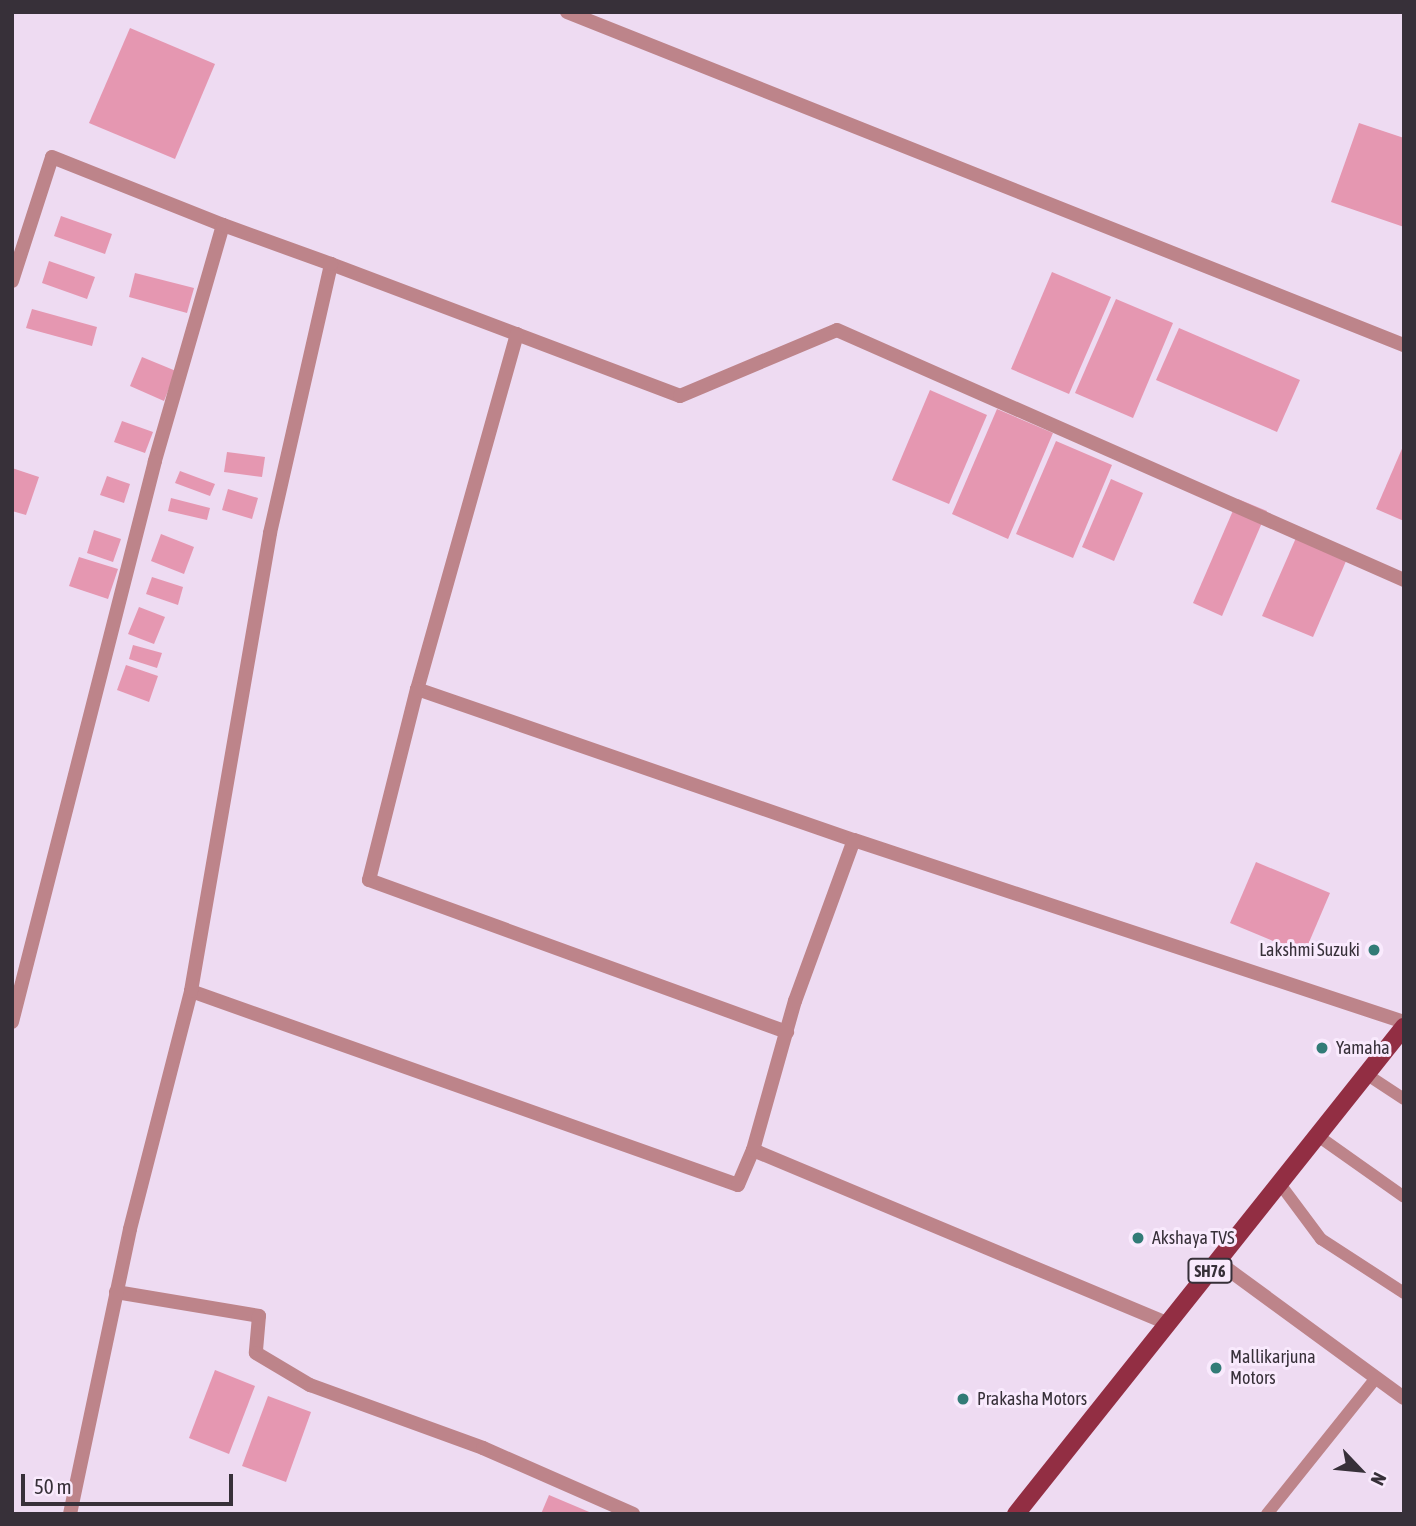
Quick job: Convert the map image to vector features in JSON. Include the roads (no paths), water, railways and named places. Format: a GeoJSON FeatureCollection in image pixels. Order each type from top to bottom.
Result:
{"type":"FeatureCollection","features":[{"type":"Feature","properties":{"kind":"main road","name":"SH76"},"geometry":{"type":"LineString","coordinates":[[1016,1514],[1280,1184],[1404,1024]]}},
{"type":"Feature","properties":{"kind":"street"},"geometry":{"type":"LineString","coordinates":[[567,12],[1404,345]]}},
{"type":"Feature","properties":{"kind":"street"},"geometry":{"type":"LineString","coordinates":[[12,281],[52,157],[223,225],[680,396],[837,330],[1404,580]]}},
{"type":"Feature","properties":{"kind":"street"},"geometry":{"type":"LineString","coordinates":[[12,1022],[155,461],[223,225]]}},
{"type":"Feature","properties":{"kind":"street"},"geometry":{"type":"LineString","coordinates":[[70,1514],[116,1293],[191,991],[270,533],[331,264]]}},
{"type":"Feature","properties":{"kind":"street"},"geometry":{"type":"LineString","coordinates":[[517,334],[417,689],[369,880],[787,1032]]}},
{"type":"Feature","properties":{"kind":"street"},"geometry":{"type":"LineString","coordinates":[[417,689],[854,841],[1404,1024]]}},
{"type":"Feature","properties":{"kind":"street"},"geometry":{"type":"LineString","coordinates":[[191,991],[738,1185],[754,1150],[787,1032],[854,841]]}},
{"type":"Feature","properties":{"kind":"street"},"geometry":{"type":"LineString","coordinates":[[754,1150],[1168,1324]]}},
{"type":"Feature","properties":{"kind":"street"},"geometry":{"type":"LineString","coordinates":[[1218,1262],[1374,1379],[1404,1398]]}},
{"type":"Feature","properties":{"kind":"street"},"geometry":{"type":"LineString","coordinates":[[116,1293],[259,1316],[256,1353],[310,1385],[483,1448],[633,1514]]}},
{"type":"Feature","properties":{"kind":"lane"},"geometry":{"type":"LineString","coordinates":[[1366,1074],[1404,1099]]}},
{"type":"Feature","properties":{"kind":"lane"},"geometry":{"type":"LineString","coordinates":[[1318,1136],[1404,1197]]}},
{"type":"Feature","properties":{"kind":"lane"},"geometry":{"type":"LineString","coordinates":[[1280,1184],[1321,1239],[1404,1293]]}},
{"type":"Feature","properties":{"kind":"lane"},"geometry":{"type":"LineString","coordinates":[[1267,1514],[1374,1379]]}},
{"type":"Feature","properties":{"kind":"place","name":"Lakshmi Suzuki"},"geometry":{"type":"Point","coordinates":[1374,950]}},
{"type":"Feature","properties":{"kind":"place","name":"Yamaha"},"geometry":{"type":"Point","coordinates":[1322,1048]}},
{"type":"Feature","properties":{"kind":"place","name":"Akshaya TVS"},"geometry":{"type":"Point","coordinates":[1138,1238]}},
{"type":"Feature","properties":{"kind":"place","name":"Mallikarjuna Motors"},"geometry":{"type":"Point","coordinates":[1216,1368]}},
{"type":"Feature","properties":{"kind":"place","name":"Prakasha Motors"},"geometry":{"type":"Point","coordinates":[963,1399]}}]}
